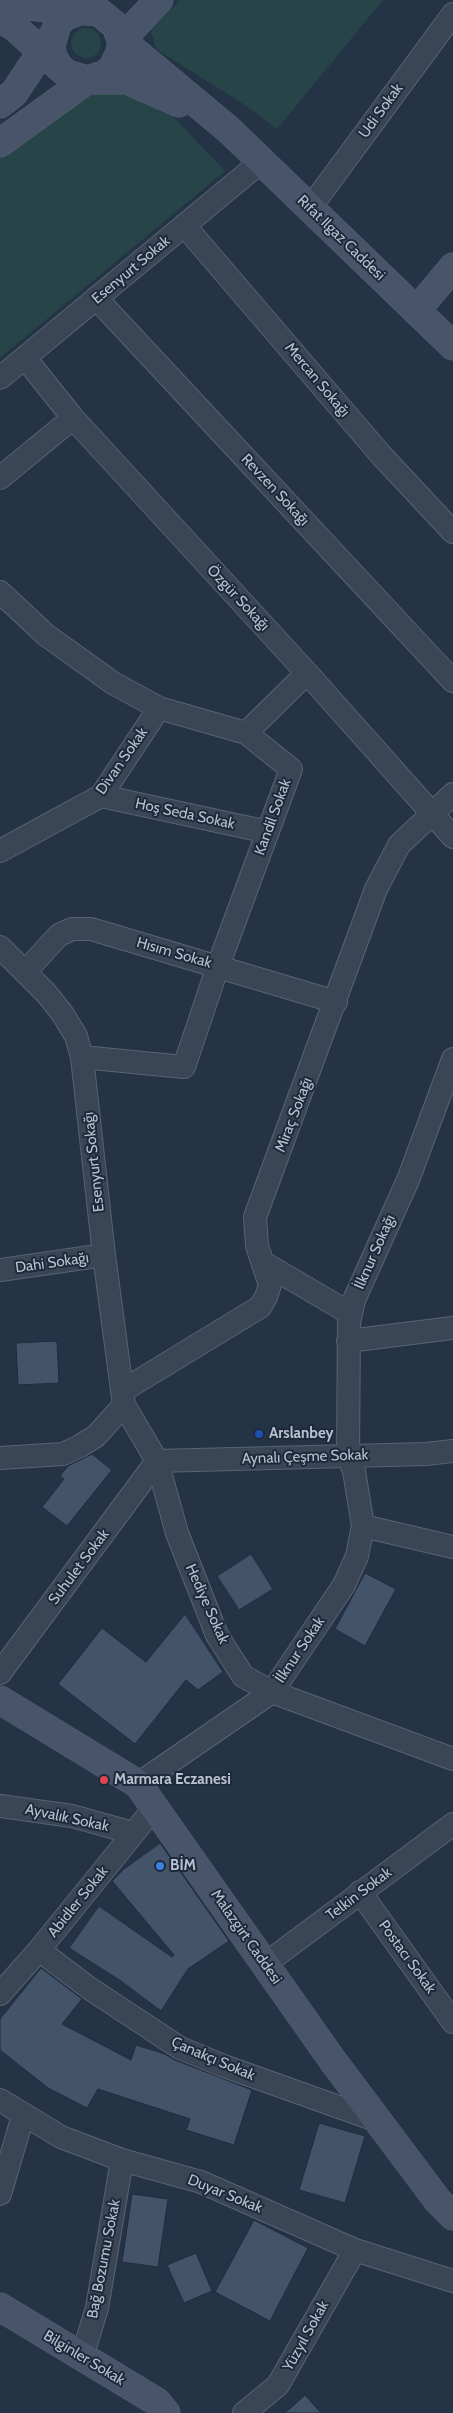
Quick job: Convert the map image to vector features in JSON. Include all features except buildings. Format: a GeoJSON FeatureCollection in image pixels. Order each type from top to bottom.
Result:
{"type":"FeatureCollection","features":[{"type":"Feature","properties":{"kind":"street"},"geometry":{"type":"LineString","coordinates":[[0,143],[87,80],[97,78],[113,68],[121,50],[121,40],[159,0]]}},
{"type":"Feature","properties":{"kind":"street"},"geometry":{"type":"LineString","coordinates":[[0,104],[14,93],[51,52],[64,17],[90,5]]}},
{"type":"Feature","properties":{"kind":"street","name":"Rıfat Ilgaz Caddesi"},"geometry":{"type":"LineString","coordinates":[[0,8],[90,5],[105,15],[116,26],[121,40],[229,130],[453,346]]}},
{"type":"Feature","properties":{"kind":"street","name":"Udi Sokak"},"geometry":{"type":"LineString","coordinates":[[310,208],[453,14]]}},
{"type":"Feature","properties":{"kind":"street","name":"Rıfat Ilgaz Caddesi"},"geometry":{"type":"LineString","coordinates":[[0,19],[51,52],[67,74],[87,80],[115,78],[144,86],[229,130]]}},
{"type":"Feature","properties":{"kind":"street","name":"Esenyurt Sokak"},"geometry":{"type":"LineString","coordinates":[[0,378],[262,161]]}},
{"type":"Feature","properties":{"kind":"street","name":"Mercan Sokağı"},"geometry":{"type":"LineString","coordinates":[[184,225],[381,455],[453,532]]}},
{"type":"Feature","properties":{"kind":"street"},"geometry":{"type":"LineString","coordinates":[[416,311],[453,267]]}},
{"type":"Feature","properties":{"kind":"street","name":"Revzen Sokağı"},"geometry":{"type":"LineString","coordinates":[[96,298],[453,681]]}},
{"type":"Feature","properties":{"kind":"street","name":"Özgür Sokağı"},"geometry":{"type":"LineString","coordinates":[[25,358],[73,418],[307,673],[453,837]]}},
{"type":"Feature","properties":{"kind":"street"},"geometry":{"type":"LineString","coordinates":[[0,478],[73,418]]}},
{"type":"Feature","properties":{"kind":"street","name":"Kandil Sokak"},"geometry":{"type":"LineString","coordinates":[[0,592],[46,635],[81,662],[113,683],[159,708],[246,733],[291,769],[218,966],[184,1067],[82,1057]]}},
{"type":"Feature","properties":{"kind":"street"},"geometry":{"type":"LineString","coordinates":[[246,733],[307,673]]}},
{"type":"Feature","properties":{"kind":"street","name":"Divan Sokak"},"geometry":{"type":"LineString","coordinates":[[0,851],[101,796],[159,708]]}},
{"type":"Feature","properties":{"kind":"street","name":"Miraç Sokağı"},"geometry":{"type":"LineString","coordinates":[[0,1458],[63,1454],[80,1446],[96,1436],[123,1398],[260,1307],[270,1286],[257,1246],[255,1217],[336,1002],[376,889],[399,845],[430,813],[453,794]]}},
{"type":"Feature","properties":{"kind":"street","name":"Hoş Seda Sokak"},"geometry":{"type":"LineString","coordinates":[[101,796],[268,832]]}},
{"type":"Feature","properties":{"kind":"street","name":"Hısım Sokak"},"geometry":{"type":"LineString","coordinates":[[25,972],[59,935],[72,929],[91,929],[336,1002]]}},
{"type":"Feature","properties":{"kind":"street","name":"Esenyurt Sokağı"},"geometry":{"type":"LineString","coordinates":[[0,947],[62,1012],[76,1036],[82,1057],[104,1255],[123,1398]]}},
{"type":"Feature","properties":{"kind":"street","name":"İlknur Sokağı"},"geometry":{"type":"LineString","coordinates":[[348,1456],[348,1341],[354,1300],[408,1180],[453,1059]]}},
{"type":"Feature","properties":{"kind":"street","name":"Dahi Sokağı"},"geometry":{"type":"LineString","coordinates":[[0,1270],[104,1255]]}},
{"type":"Feature","properties":{"kind":"street"},"geometry":{"type":"LineString","coordinates":[[264,1263],[351,1314]]}},
{"type":"Feature","properties":{"kind":"street"},"geometry":{"type":"LineString","coordinates":[[348,1341],[453,1328]]}},
{"type":"Feature","properties":{"kind":"street","name":"Hediye Sokak"},"geometry":{"type":"LineString","coordinates":[[123,1398],[157,1462],[177,1533],[217,1634],[243,1676],[272,1692],[453,1759]]}},
{"type":"Feature","properties":{"kind":"street","name":"Aynalı Çeşme Sokak"},"geometry":{"type":"LineString","coordinates":[[157,1462],[426,1454],[453,1450]]}},
{"type":"Feature","properties":{"kind":"street","name":"İlknur Sokak"},"geometry":{"type":"LineString","coordinates":[[138,1784],[272,1692],[344,1585],[357,1556],[363,1526],[354,1471],[348,1456]]}},
{"type":"Feature","properties":{"kind":"street","name":"Suhulet Sokak"},"geometry":{"type":"LineString","coordinates":[[0,1672],[157,1462]]}},
{"type":"Feature","properties":{"kind":"street"},"geometry":{"type":"LineString","coordinates":[[363,1526],[453,1547]]}},
{"type":"Feature","properties":{"kind":"street","name":"Malazgirt Caddesi"},"geometry":{"type":"LineString","coordinates":[[0,1700],[138,1784],[378,2121],[438,2201],[453,2216]]}},
{"type":"Feature","properties":{"kind":"street","name":"Ayvalık Sokak"},"geometry":{"type":"LineString","coordinates":[[0,1806],[72,1816],[134,1833]]}},
{"type":"Feature","properties":{"kind":"street","name":"Abidler Sokak"},"geometry":{"type":"LineString","coordinates":[[0,1994],[39,1950],[154,1808]]}},
{"type":"Feature","properties":{"kind":"street","name":"Telkin Sokak"},"geometry":{"type":"LineString","coordinates":[[265,1964],[453,1824]]}},
{"type":"Feature","properties":{"kind":"street","name":"Postacı Sokak"},"geometry":{"type":"LineString","coordinates":[[360,1892],[453,2022]]}},
{"type":"Feature","properties":{"kind":"street","name":"Çanakçı Sokak"},"geometry":{"type":"LineString","coordinates":[[39,1950],[89,1988],[180,2048],[224,2066],[378,2121]]}},
{"type":"Feature","properties":{"kind":"street","name":"Duyar Sokak"},"geometry":{"type":"LineString","coordinates":[[0,2100],[23,2116],[61,2137],[122,2160],[201,2182],[355,2250],[453,2281]]}},
{"type":"Feature","properties":{"kind":"street"},"geometry":{"type":"LineString","coordinates":[[0,2194],[23,2116]]}},
{"type":"Feature","properties":{"kind":"street","name":"Bağ Bozumu Sokak"},"geometry":{"type":"LineString","coordinates":[[82,2357],[97,2308],[122,2160]]}},
{"type":"Feature","properties":{"kind":"street","name":"Yüzyıl Sokak"},"geometry":{"type":"LineString","coordinates":[[244,2413],[278,2385],[355,2250]]}},
{"type":"Feature","properties":{"kind":"street","name":"Bilginler Sokak"},"geometry":{"type":"LineString","coordinates":[[0,2307],[157,2402],[166,2413]]}},
{"type":"Feature","properties":{"kind":"street","name":"Bilginler Sokak"},"geometry":{"type":"LineString","coordinates":[[0,2329],[141,2413]]}},
{"type":"Feature","properties":{"kind":"green space"},"geometry":{"type":"Polygon","coordinates":[[[180,0],[383,0],[277,129],[239,101],[159,51],[155,46],[151,30],[180,0]]]}},
{"type":"Feature","properties":{"kind":"green space"},"geometry":{"type":"Polygon","coordinates":[[[86,28],[97,32],[101,43],[97,54],[86,58],[75,54],[71,43],[75,32],[86,28]]]}},
{"type":"Feature","properties":{"kind":"green space"},"geometry":{"type":"Polygon","coordinates":[[[126,88],[167,110],[225,171],[0,358],[0,153],[90,90],[126,88]]]}},
{"type":"Feature","properties":{"kind":"place","name":"Arslanbey"},"geometry":{"type":"Point","coordinates":[259,1434]}},
{"type":"Feature","properties":{"kind":"place","name":"Marmara Eczanesi"},"geometry":{"type":"Point","coordinates":[104,1780]}},
{"type":"Feature","properties":{"kind":"place","name":"BİM"},"geometry":{"type":"Point","coordinates":[160,1866]}}]}
